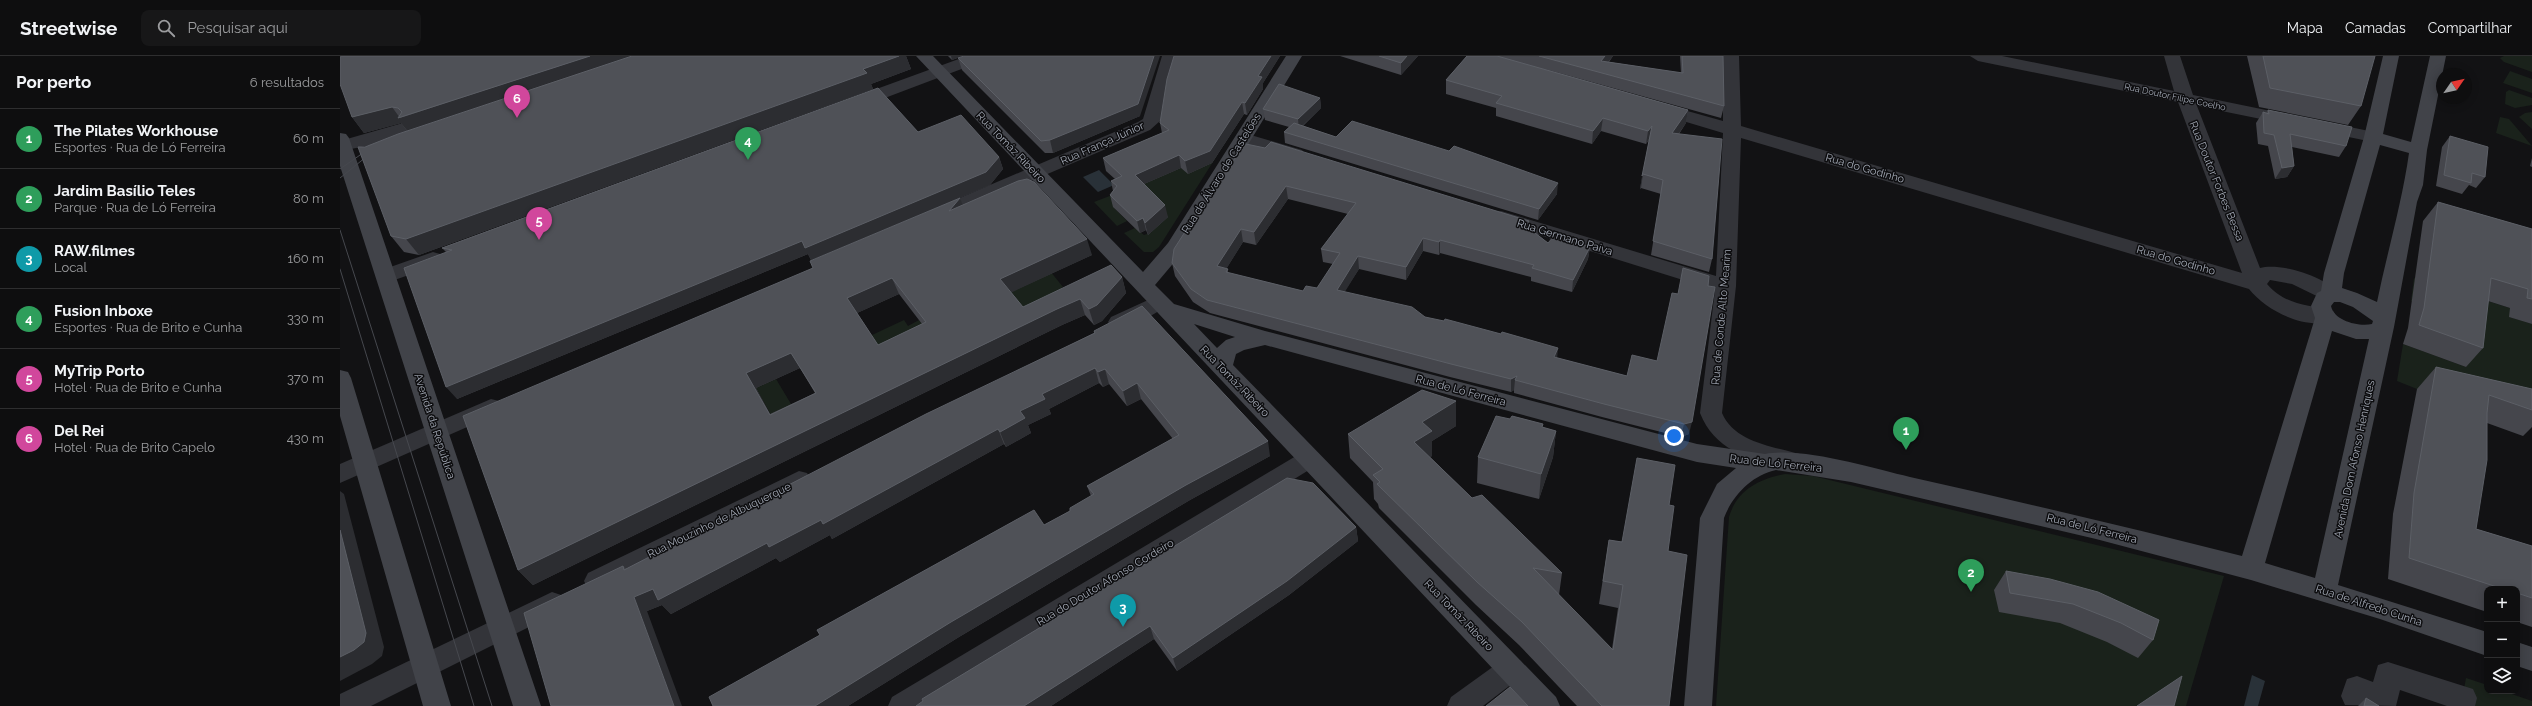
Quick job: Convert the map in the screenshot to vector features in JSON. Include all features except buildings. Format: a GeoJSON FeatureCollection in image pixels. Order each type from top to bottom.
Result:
{"type":"FeatureCollection","features":[{"type":"Feature","properties":{"kind":"main road","name":"Rua Tomáz Ribeiro"},"geometry":{"type":"LineString","coordinates":[[924,56],[1546,706]]}},
{"type":"Feature","properties":{"kind":"main road","name":"Rua de Álvaro de Castelões"},"geometry":{"type":"LineString","coordinates":[[1155,299],[1175,248],[1294,56]]}},
{"type":"Feature","properties":{"kind":"main road"},"geometry":{"type":"LineString","coordinates":[[2251,569],[2328,306],[2334,273],[2373,137],[2391,56]]}},
{"type":"Feature","properties":{"kind":"main road","name":"Avenida Dom Afonso Henriques"},"geometry":{"type":"LineString","coordinates":[[2324,590],[2332,564],[2408,202],[2414,185],[2418,150],[2438,56]]}},
{"type":"Feature","properties":{"kind":"main road"},"geometry":{"type":"LineString","coordinates":[[2373,137],[2418,150]]}},
{"type":"Feature","properties":{"kind":"main road","name":"Avenida da República"},"geometry":{"type":"LineString","coordinates":[[341,145],[386,276],[527,706]]}},
{"type":"Feature","properties":{"kind":"main road"},"geometry":{"type":"LineString","coordinates":[[2347,296],[2361,300],[2373,307],[2383,323],[2378,331],[2362,333],[2342,327],[2328,306],[2347,296]]}},
{"type":"Feature","properties":{"kind":"main road","name":"Rua de Ló Ferreira"},"geometry":{"type":"LineString","coordinates":[[1155,299],[1265,338],[1697,453],[1765,463],[1776,461],[1809,465],[2096,529],[2251,569]]}},
{"type":"Feature","properties":{"kind":"main road"},"geometry":{"type":"LineString","coordinates":[[1222,368],[1221,361],[1230,346],[1239,341],[1265,338]]}},
{"type":"Feature","properties":{"kind":"main road"},"geometry":{"type":"LineString","coordinates":[[340,378],[437,706]]}},
{"type":"Feature","properties":{"kind":"main road"},"geometry":{"type":"LineString","coordinates":[[1698,706],[1712,518],[1724,490],[1745,473],[1765,463]]}},
{"type":"Feature","properties":{"kind":"main road","name":"Rua de Alfredo Cunha"},"geometry":{"type":"LineString","coordinates":[[2251,569],[2324,590],[2484,643]]}},
{"type":"Feature","properties":{"kind":"main road"},"geometry":{"type":"LineString","coordinates":[[2520,655],[2532,659]]}},
{"type":"Feature","properties":{"kind":"street"},"geometry":{"type":"LineString","coordinates":[[836,109],[982,56]]}},
{"type":"Feature","properties":{"kind":"street","name":"Rua França Júnior"},"geometry":{"type":"LineString","coordinates":[[920,222],[1035,172],[1134,132],[1151,120],[1170,56]]}},
{"type":"Feature","properties":{"kind":"street","name":"Rua de Conde Alto Mearim"},"geometry":{"type":"LineString","coordinates":[[1731,56],[1732,129],[1726,286],[1711,413],[1713,422],[1730,438],[1745,446],[1809,465]]}},
{"type":"Feature","properties":{"kind":"street","name":"Rua Doutor Filipe Coelho"},"geometry":{"type":"LineString","coordinates":[[1978,56],[2373,137]]}},
{"type":"Feature","properties":{"kind":"street","name":"Rua Doutor Forbes Bessa"},"geometry":{"type":"LineString","coordinates":[[2172,56],[2184,98],[2246,252],[2256,284]]}},
{"type":"Feature","properties":{"kind":"street","name":"Rua do Godinho"},"geometry":{"type":"LineString","coordinates":[[1640,103],[2256,284],[2273,301],[2286,309],[2304,314],[2328,306]]}},
{"type":"Feature","properties":{"kind":"street"},"geometry":{"type":"LineString","coordinates":[[341,145],[366,141],[450,120],[371,157]]}},
{"type":"Feature","properties":{"kind":"street"},"geometry":{"type":"LineString","coordinates":[[1244,138],[1311,158]]}},
{"type":"Feature","properties":{"kind":"street","name":"Rua Germano Paiva"},"geometry":{"type":"LineString","coordinates":[[1485,212],[1726,286]]}},
{"type":"Feature","properties":{"kind":"street"},"geometry":{"type":"LineString","coordinates":[[386,276],[451,252]]}},
{"type":"Feature","properties":{"kind":"street"},"geometry":{"type":"LineString","coordinates":[[2256,284],[2265,273],[2277,272],[2308,281],[2328,306]]}},
{"type":"Feature","properties":{"kind":"street"},"geometry":{"type":"LineString","coordinates":[[1096,333],[1155,299]]}},
{"type":"Feature","properties":{"kind":"street"},"geometry":{"type":"LineString","coordinates":[[340,474],[507,400]]}},
{"type":"Feature","properties":{"kind":"street","name":"Rua do Doutor Afonso Cordeiro"},"geometry":{"type":"LineString","coordinates":[[902,706],[1309,459]]}},
{"type":"Feature","properties":{"kind":"street","name":"Rua Mouzinho de Albuquerque"},"geometry":{"type":"LineString","coordinates":[[343,706],[818,471]]}},
{"type":"Feature","properties":{"kind":"street"},"geometry":{"type":"LineString","coordinates":[[1461,706],[1511,669]]}},
{"type":"Feature","properties":{"kind":"street"},"geometry":{"type":"LineString","coordinates":[[2378,706],[2355,696],[2357,688],[2384,700],[2388,674],[2463,698],[2461,706]]}},
{"type":"Feature","properties":{"kind":"shaded area"},"geometry":{"type":"Polygon","coordinates":[[[2504,56],[2532,56],[2532,72],[2504,62],[2500,58],[2504,56]]]}},
{"type":"Feature","properties":{"kind":"shaded area"},"geometry":{"type":"Polygon","coordinates":[[[2510,71],[2532,79],[2532,93],[2503,83],[2510,71]]]}},
{"type":"Feature","properties":{"kind":"shaded area"},"geometry":{"type":"Polygon","coordinates":[[[2509,90],[2532,98],[2532,105],[2515,108],[2505,104],[2506,92],[2509,90]]]}},
{"type":"Feature","properties":{"kind":"shaded area"},"geometry":{"type":"Polygon","coordinates":[[[2532,112],[2532,129],[2519,117],[2525,113],[2532,112]]]}},
{"type":"Feature","properties":{"kind":"shaded area"},"geometry":{"type":"Polygon","coordinates":[[[2500,117],[2509,119],[2532,146],[2496,133],[2500,117]]]}},
{"type":"Feature","properties":{"kind":"shaded area"},"geometry":{"type":"Polygon","coordinates":[[[1218,154],[1159,247],[1153,252],[1144,252],[1124,233],[1135,228],[1144,235],[1152,232],[1114,208],[1127,221],[1117,226],[1094,202],[1218,154]]]}},
{"type":"Feature","properties":{"kind":"shaded area"},"geometry":{"type":"Polygon","coordinates":[[[1099,170],[1114,185],[1098,192],[1083,177],[1099,170]]]}},
{"type":"Feature","properties":{"kind":"shaded area"},"geometry":{"type":"Polygon","coordinates":[[[1050,271],[1063,287],[1061,288],[1063,290],[1028,322],[1005,295],[1050,271]]]}},
{"type":"Feature","properties":{"kind":"shaded area"},"geometry":{"type":"Polygon","coordinates":[[[2414,278],[2510,308],[2510,317],[2532,324],[2532,407],[2417,389],[2397,381],[2403,344],[2466,367],[2471,321],[2411,301],[2414,278]]]}},
{"type":"Feature","properties":{"kind":"shaded area"},"geometry":{"type":"Polygon","coordinates":[[[904,320],[908,326],[919,320],[929,333],[883,354],[870,336],[904,320]]]}},
{"type":"Feature","properties":{"kind":"shaded area"},"geometry":{"type":"Polygon","coordinates":[[[776,379],[800,419],[779,429],[756,388],[776,379]]]}},
{"type":"Feature","properties":{"kind":"shaded area"},"geometry":{"type":"Polygon","coordinates":[[[1785,474],[1813,476],[2224,576],[2186,706],[1716,706],[1729,517],[1737,500],[1750,487],[1766,479],[1785,474]]]}},
{"type":"Feature","properties":{"kind":"shaded area"},"geometry":{"type":"Polygon","coordinates":[[[2252,675],[2265,681],[2258,706],[2244,706],[2252,675]]]}},
{"type":"Feature","properties":{"kind":"shaded area"},"geometry":{"type":"Polygon","coordinates":[[[2466,678],[2484,684],[2484,694],[2512,694],[2532,701],[2532,706],[2461,706],[2466,678]]]}},
{"type":"Feature","properties":{"kind":"tram line"},"geometry":{"type":"LineString","coordinates":[[340,169],[363,153]]}},
{"type":"Feature","properties":{"kind":"tram line"},"geometry":{"type":"LineString","coordinates":[[340,178],[371,153]]}},
{"type":"Feature","properties":{"kind":"tram line"},"geometry":{"type":"LineString","coordinates":[[340,230],[492,706]]}},
{"type":"Feature","properties":{"kind":"tram line"},"geometry":{"type":"LineString","coordinates":[[340,269],[474,706]]}},
{"type":"Feature","properties":{"kind":"place","name":"Del Rei"},"geometry":{"type":"Point","coordinates":[517,118]}},
{"type":"Feature","properties":{"kind":"place","name":"Fusion Inboxe"},"geometry":{"type":"Point","coordinates":[748,160]}},
{"type":"Feature","properties":{"kind":"place","name":"MyTrip Porto"},"geometry":{"type":"Point","coordinates":[539,240]}},
{"type":"Feature","properties":{"kind":"place","name":"The Pilates Workhouse"},"geometry":{"type":"Point","coordinates":[1906,450]}},
{"type":"Feature","properties":{"kind":"place","name":"Jardim Basílio Teles"},"geometry":{"type":"Point","coordinates":[1971,592]}},
{"type":"Feature","properties":{"kind":"place","name":"RAW.filmes"},"geometry":{"type":"Point","coordinates":[1123,627]}}]}
